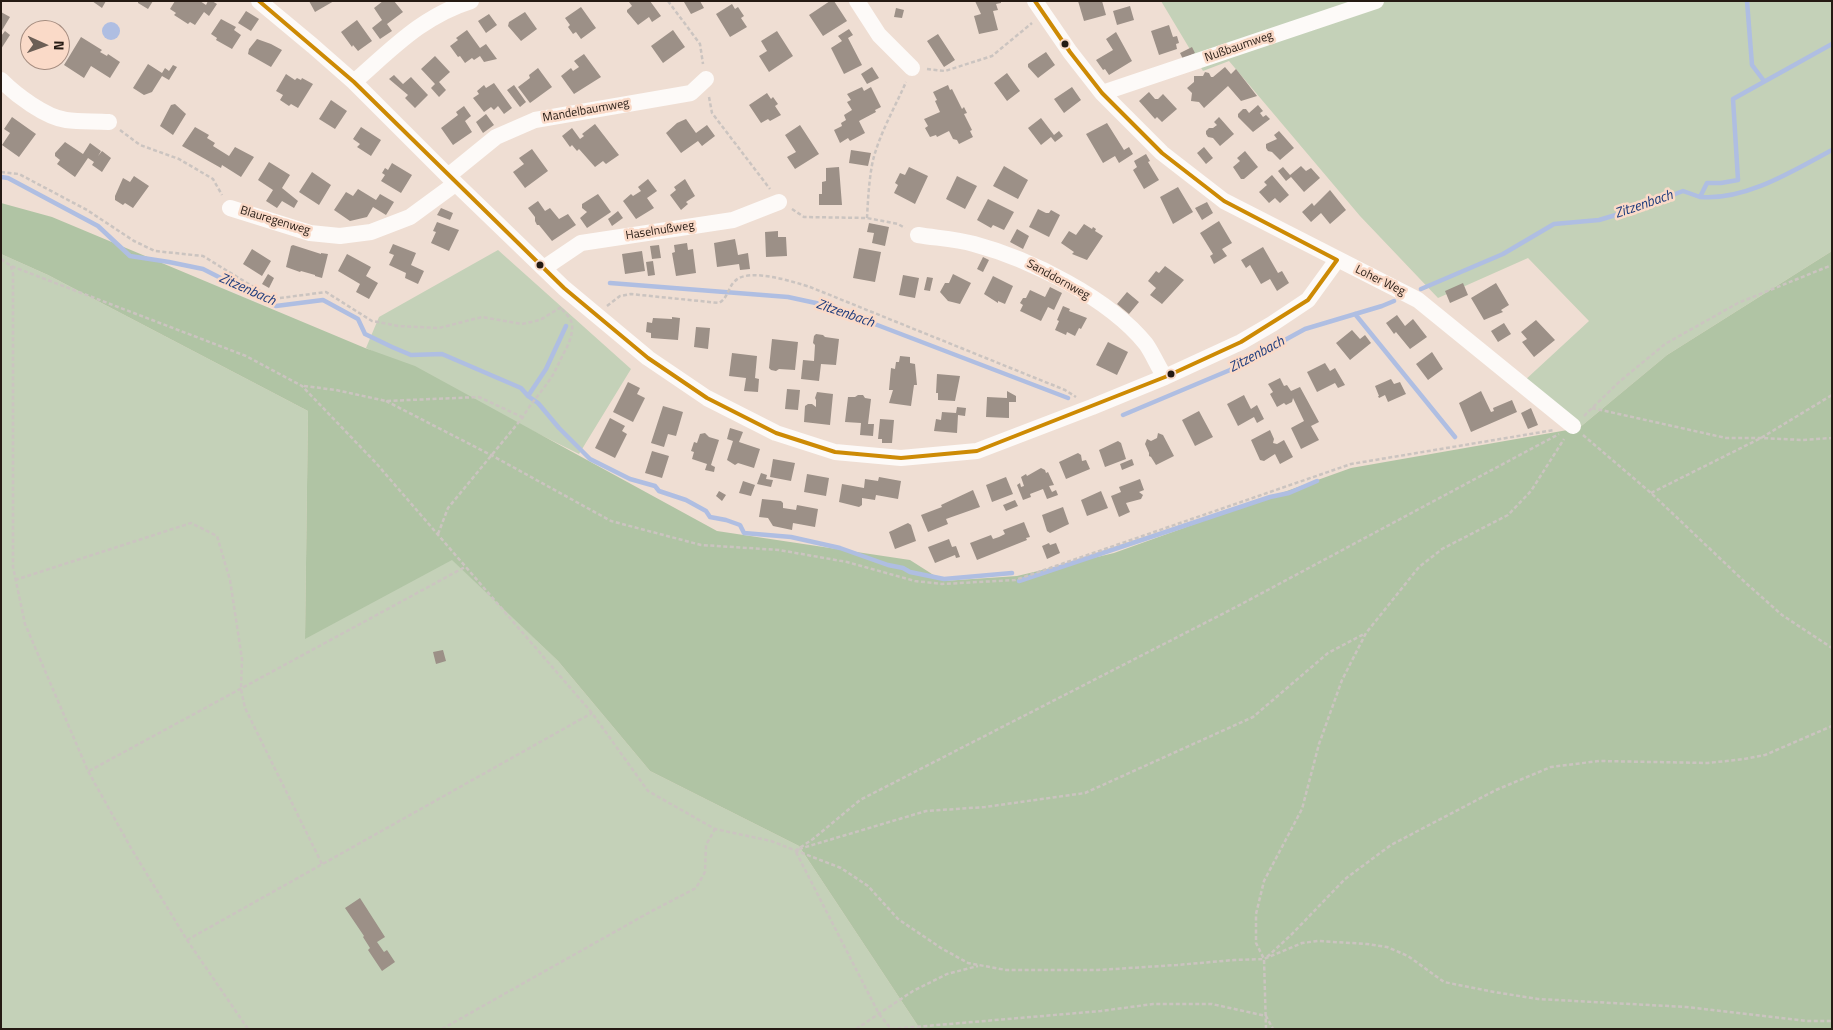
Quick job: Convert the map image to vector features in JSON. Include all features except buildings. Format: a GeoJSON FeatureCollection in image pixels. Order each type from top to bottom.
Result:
{"type":"FeatureCollection","features":[{"type":"Feature","properties":{"kind":"street"},"geometry":{"type":"LineString","coordinates":[[259,1],[354,82],[544,268],[574,296],[648,358],[707,398],[776,433],[835,452],[901,458],[976,451],[1092,407],[1242,342],[1308,300],[1337,260]]}},
{"type":"Feature","properties":{"kind":"street"},"geometry":{"type":"LineString","coordinates":[[354,82],[417,27],[452,7],[470,1]]}},
{"type":"Feature","properties":{"kind":"street"},"geometry":{"type":"LineString","coordinates":[[857,1],[879,35],[912,68]]}},
{"type":"Feature","properties":{"kind":"street","name":"Loher Weg"},"geometry":{"type":"LineString","coordinates":[[1035,1],[1102,94],[1162,153],[1224,201],[1418,300],[1573,426]]}},
{"type":"Feature","properties":{"kind":"street","name":"Nußbaumweg"},"geometry":{"type":"LineString","coordinates":[[1102,94],[1376,1]]}},
{"type":"Feature","properties":{"kind":"street","name":"Mandelbaumweg"},"geometry":{"type":"LineString","coordinates":[[452,180],[496,137],[535,120],[691,93],[706,79]]}},
{"type":"Feature","properties":{"kind":"street"},"geometry":{"type":"LineString","coordinates":[[1,80],[12,92],[42,111],[64,120],[109,122]]}},
{"type":"Feature","properties":{"kind":"street","name":"Blauregenweg"},"geometry":{"type":"LineString","coordinates":[[230,208],[310,233],[340,236],[371,232],[410,217],[452,180]]}},
{"type":"Feature","properties":{"kind":"street","name":"Haselnußweg"},"geometry":{"type":"LineString","coordinates":[[544,268],[581,244],[733,220],[780,202]]}},
{"type":"Feature","properties":{"kind":"street","name":"Sanddornweg"},"geometry":{"type":"LineString","coordinates":[[918,235],[981,246],[1020,259],[1077,288],[1119,318],[1146,345],[1165,377]]}},
{"type":"Feature","properties":{"kind":"path"},"geometry":{"type":"LineString","coordinates":[[668,1],[700,44],[712,113],[780,202],[804,217],[867,218],[898,224],[918,235]]}},
{"type":"Feature","properties":{"kind":"path"},"geometry":{"type":"LineString","coordinates":[[867,218],[873,160],[881,137],[912,68],[945,71],[992,56],[1026,27],[1044,15]]}},
{"type":"Feature","properties":{"kind":"path"},"geometry":{"type":"LineString","coordinates":[[109,122],[140,145],[179,159],[212,179],[230,208]]}},
{"type":"Feature","properties":{"kind":"path"},"geometry":{"type":"LineString","coordinates":[[1,172],[19,174],[88,210],[134,241],[155,251],[203,256],[273,299],[326,292],[372,321],[398,326],[439,328],[482,317],[522,324],[540,320],[560,308],[574,296]]}},
{"type":"Feature","properties":{"kind":"path"},"geometry":{"type":"LineString","coordinates":[[1,260],[11,266],[246,356],[302,386],[376,463],[592,713],[648,791],[715,829],[771,841],[841,868],[868,886],[898,919],[941,948],[968,963],[1006,970],[1098,970],[1234,960],[1264,960],[1302,943],[1318,941],[1367,944],[1387,947],[1408,956],[1444,982],[1494,992],[1538,999],[1686,1007],[1807,1021],[1832,1021]]}},
{"type":"Feature","properties":{"kind":"path"},"geometry":{"type":"LineString","coordinates":[[1832,265],[1738,303],[1665,344],[1619,382],[1592,408],[1726,438],[1802,440],[1832,438]]}},
{"type":"Feature","properties":{"kind":"path"},"geometry":{"type":"LineString","coordinates":[[11,266],[13,274],[13,567],[25,624],[88,771],[131,848],[187,940],[248,1029]]}},
{"type":"Feature","properties":{"kind":"path"},"geometry":{"type":"LineString","coordinates":[[598,316],[610,302],[620,296],[631,294],[719,303],[723,300],[733,282],[742,276],[761,276],[787,280],[810,287],[1065,390],[1092,407]]}},
{"type":"Feature","properties":{"kind":"path"},"geometry":{"type":"LineString","coordinates":[[438,534],[448,508],[523,417],[530,404],[549,381],[570,343],[572,323],[560,308]]}},
{"type":"Feature","properties":{"kind":"path"},"geometry":{"type":"LineString","coordinates":[[302,386],[336,390],[386,401],[491,455],[611,521],[701,545],[779,550],[847,562],[915,580],[942,584],[1015,580],[1351,464],[1573,426]]}},
{"type":"Feature","properties":{"kind":"path"},"geometry":{"type":"LineString","coordinates":[[1651,493],[1761,438],[1832,395]]}},
{"type":"Feature","properties":{"kind":"path"},"geometry":{"type":"LineString","coordinates":[[386,401],[479,397],[523,417]]}},
{"type":"Feature","properties":{"kind":"path"},"geometry":{"type":"LineString","coordinates":[[1573,426],[1651,493],[1782,615],[1832,648]]}},
{"type":"Feature","properties":{"kind":"path"},"geometry":{"type":"LineString","coordinates":[[1266,1029],[1264,960],[1256,943],[1256,914],[1264,881],[1302,809],[1319,744],[1339,689],[1366,633],[1419,567],[1442,549],[1508,515],[1531,491],[1573,426]]}},
{"type":"Feature","properties":{"kind":"path"},"geometry":{"type":"LineString","coordinates":[[795,851],[860,800],[1236,607],[1573,426]]}},
{"type":"Feature","properties":{"kind":"path"},"geometry":{"type":"LineString","coordinates":[[15,580],[191,523],[217,536],[230,580],[242,659],[241,689],[246,708],[322,864]]}},
{"type":"Feature","properties":{"kind":"path"},"geometry":{"type":"LineString","coordinates":[[88,771],[465,566]]}},
{"type":"Feature","properties":{"kind":"path"},"geometry":{"type":"LineString","coordinates":[[795,851],[926,811],[985,807],[1085,793],[1253,717],[1328,652],[1366,633]]}},
{"type":"Feature","properties":{"kind":"path"},"geometry":{"type":"LineString","coordinates":[[187,940],[592,713]]}},
{"type":"Feature","properties":{"kind":"path"},"geometry":{"type":"LineString","coordinates":[[1264,960],[1346,878],[1391,845],[1505,786],[1551,767],[1599,761],[1708,762],[1744,759],[1765,754],[1832,726]]}},
{"type":"Feature","properties":{"kind":"path"},"geometry":{"type":"LineString","coordinates":[[442,1029],[696,888],[705,872],[706,844],[715,829]]}},
{"type":"Feature","properties":{"kind":"path"},"geometry":{"type":"LineString","coordinates":[[795,851],[879,1014],[891,1029],[1101,1011],[1153,1004],[1212,1004],[1266,1016]]}},
{"type":"Feature","properties":{"kind":"path"},"geometry":{"type":"LineString","coordinates":[[856,1029],[914,991],[947,974],[981,965]]}},
{"type":"Feature","properties":{"kind":"path"},"geometry":{"type":"LineString","coordinates":[[1266,1016],[1272,1029]]}},
{"type":"Feature","properties":{"kind":"green space"},"geometry":{"type":"Polygon","coordinates":[[[1161,1],[1832,1],[1832,251],[1667,355],[1579,428],[1524,381],[1589,321],[1528,258],[1438,298],[1360,216],[1229,61],[1203,71],[1161,1]]]}},
{"type":"Feature","properties":{"kind":"green space"},"geometry":{"type":"Polygon","coordinates":[[[1,203],[52,217],[365,348],[415,366],[717,531],[910,560],[943,581],[1017,576],[1114,553],[1351,468],[1579,428],[1667,355],[1832,251],[1832,1029],[920,1029],[799,846],[650,771],[558,661],[452,560],[305,639],[308,411],[48,275],[1,254],[1,203]]]}},
{"type":"Feature","properties":{"kind":"green space"},"geometry":{"type":"Polygon","coordinates":[[[498,250],[631,369],[579,454],[366,348],[379,317],[498,250]]]}},
{"type":"Feature","properties":{"kind":"green space"},"geometry":{"type":"Polygon","coordinates":[[[1,254],[48,275],[308,411],[305,638],[452,559],[558,661],[650,771],[799,846],[920,1029],[1,1029],[1,254]]]}},
{"type":"Feature","properties":{"kind":"water"},"geometry":{"type":"Polygon","coordinates":[[[107,22],[115,22],[120,27],[118,38],[107,40],[102,35],[102,27],[107,22]]]}},
{"type":"Feature","properties":{"kind":"waterway"},"geometry":{"type":"LineString","coordinates":[[1747,1],[1752,65],[1764,81]]}},
{"type":"Feature","properties":{"kind":"waterway","name":"Zitzenbach"},"geometry":{"type":"LineString","coordinates":[[1421,289],[1503,254],[1554,224],[1599,220],[1636,209],[1683,191],[1700,197],[1707,183],[1738,180],[1733,99],[1832,44]]}},
{"type":"Feature","properties":{"kind":"waterway"},"geometry":{"type":"LineString","coordinates":[[1700,197],[1734,194],[1768,183],[1832,150]]}},
{"type":"Feature","properties":{"kind":"waterway","name":"Zitzenbach"},"geometry":{"type":"LineString","coordinates":[[1,177],[8,178],[98,226],[130,256],[203,269],[276,306],[323,300],[358,319],[365,334],[392,347],[411,355],[442,354],[521,388],[528,396],[546,369],[566,326]]}},
{"type":"Feature","properties":{"kind":"waterway","name":"Zitzenbach"},"geometry":{"type":"LineString","coordinates":[[610,283],[788,297],[825,305],[1068,398]]}},
{"type":"Feature","properties":{"kind":"waterway","name":"Zitzenbach"},"geometry":{"type":"LineString","coordinates":[[1123,415],[1230,370],[1305,329],[1394,301]]}},
{"type":"Feature","properties":{"kind":"waterway"},"geometry":{"type":"LineString","coordinates":[[1355,314],[1455,437]]}},
{"type":"Feature","properties":{"kind":"waterway"},"geometry":{"type":"LineString","coordinates":[[528,396],[538,403],[559,428],[590,459],[630,479],[655,486],[659,491],[686,500],[706,511],[710,517],[740,525],[744,533],[791,537],[840,548],[888,565],[903,568],[910,572],[944,579],[1012,573]]}},
{"type":"Feature","properties":{"kind":"waterway"},"geometry":{"type":"LineString","coordinates":[[1019,581],[1270,497],[1289,493],[1317,481]]}},
{"type":"Feature","properties":{"kind":"transit line"},"geometry":{"type":"LineString","coordinates":[[259,1],[354,82],[564,288],[648,358],[707,398],[776,433],[835,452],[901,458],[977,451],[1165,377],[1241,342],[1308,300],[1337,260],[1224,201],[1162,153],[1102,93],[1070,52],[1035,1]]}}]}
